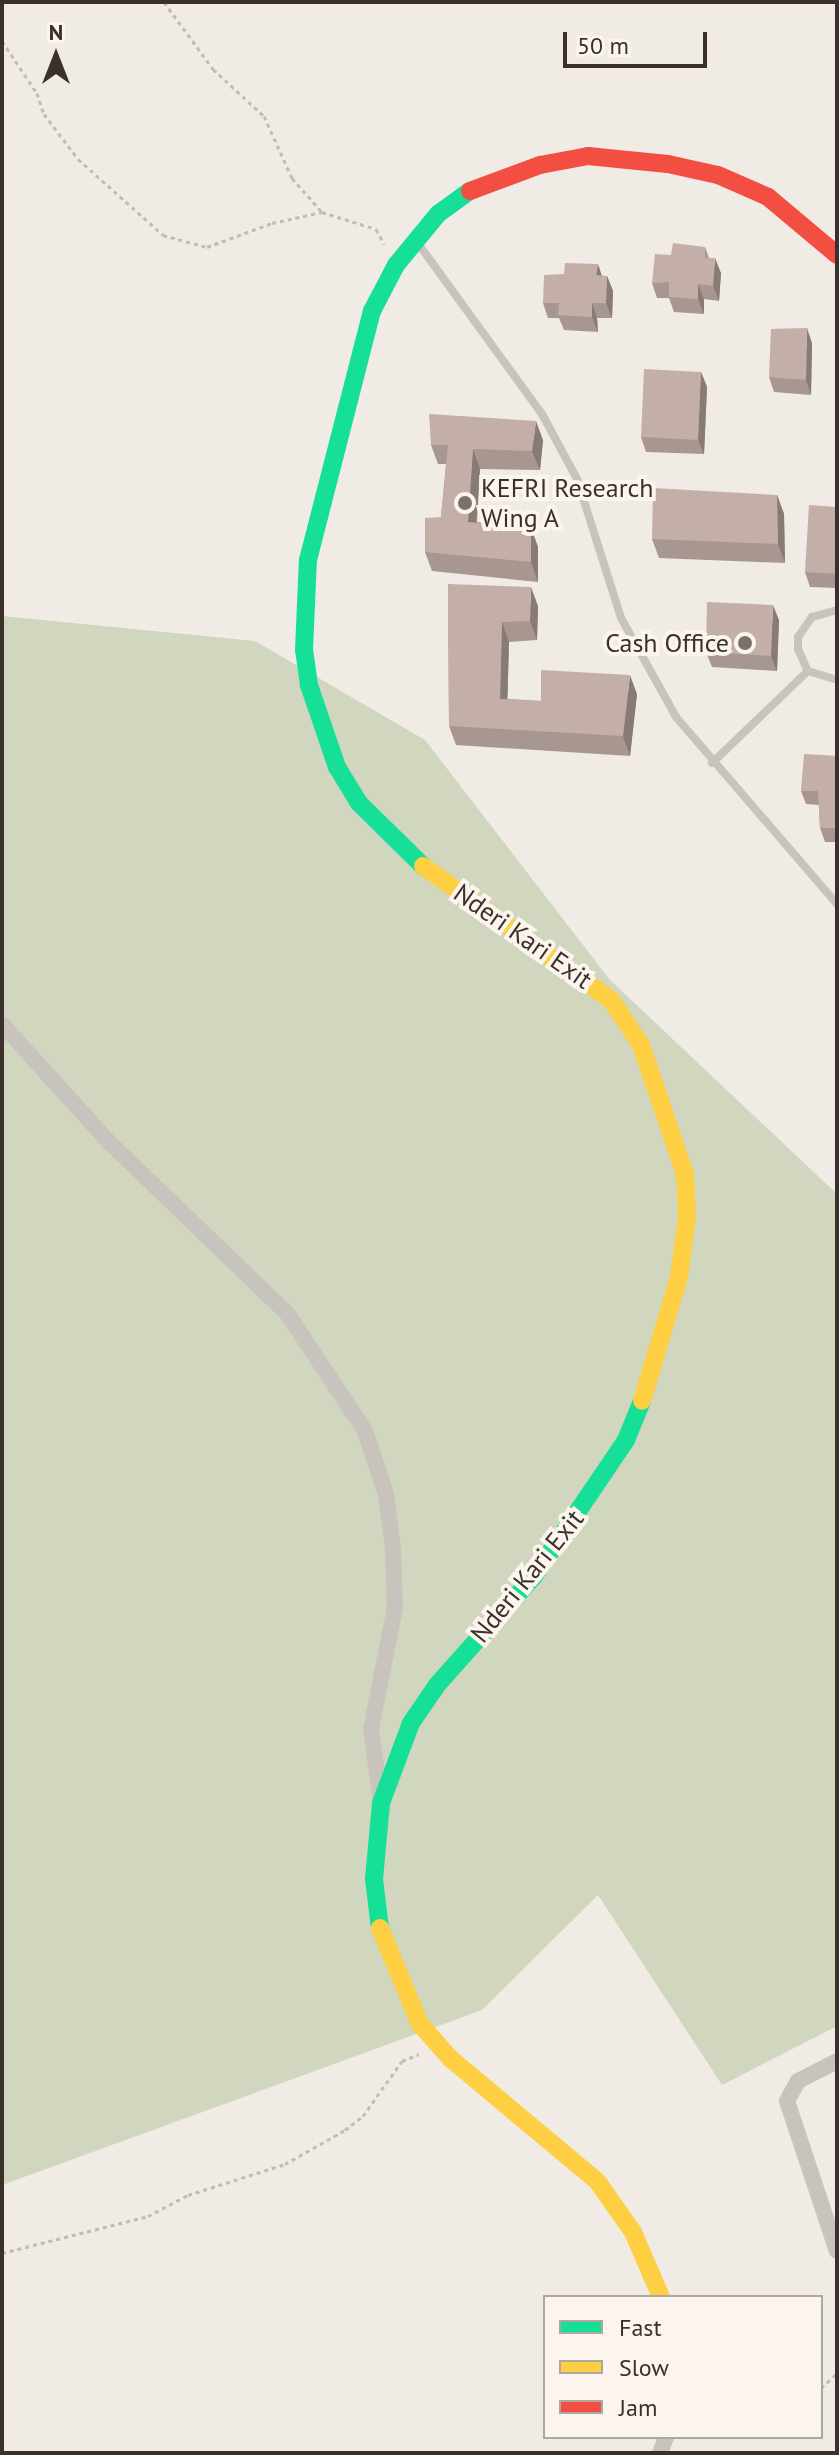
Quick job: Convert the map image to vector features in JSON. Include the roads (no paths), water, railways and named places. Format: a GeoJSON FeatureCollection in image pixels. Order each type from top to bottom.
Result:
{"type":"FeatureCollection","features":[{"type":"Feature","properties":{"kind":"street","name":"Nderi Kari Exit"},"geometry":{"type":"LineString","coordinates":[[660,2295],[633,2232],[597,2181],[451,2059],[420,2024],[381,1932],[374,1879],[381,1803],[411,1723],[437,1685],[534,1576],[626,1440],[666,1329],[687,1217],[685,1174],[675,1134],[641,1045],[612,1001],[543,946],[407,855],[359,803],[322,729],[304,650],[308,560],[355,365],[372,311],[396,265],[438,214],[463,194],[540,165],[588,156],[668,164],[745,185],[768,197],[837,255]]}},
{"type":"Feature","properties":{"kind":"street"},"geometry":{"type":"LineString","coordinates":[[2,1024],[109,1142],[287,1313],[365,1431],[386,1494],[393,1549],[395,1608],[371,1729],[381,1803]]}},
{"type":"Feature","properties":{"kind":"street"},"geometry":{"type":"LineString","coordinates":[[837,2061],[798,2081],[787,2101],[837,2251]]}},
{"type":"Feature","properties":{"kind":"lane"},"geometry":{"type":"LineString","coordinates":[[416,242],[542,414],[577,479],[621,618],[676,717],[712,763],[837,904]]}},
{"type":"Feature","properties":{"kind":"lane"},"geometry":{"type":"LineString","coordinates":[[837,610],[823,611],[803,625],[798,649],[808,671],[837,680]]}},
{"type":"Feature","properties":{"kind":"lane"},"geometry":{"type":"LineString","coordinates":[[712,763],[808,671]]}},
{"type":"Feature","properties":{"kind":"place","name":"KEFRI Research Wing A"},"geometry":{"type":"Point","coordinates":[465,503]}},
{"type":"Feature","properties":{"kind":"place","name":"Cash Office"},"geometry":{"type":"Point","coordinates":[745,643]}}]}
